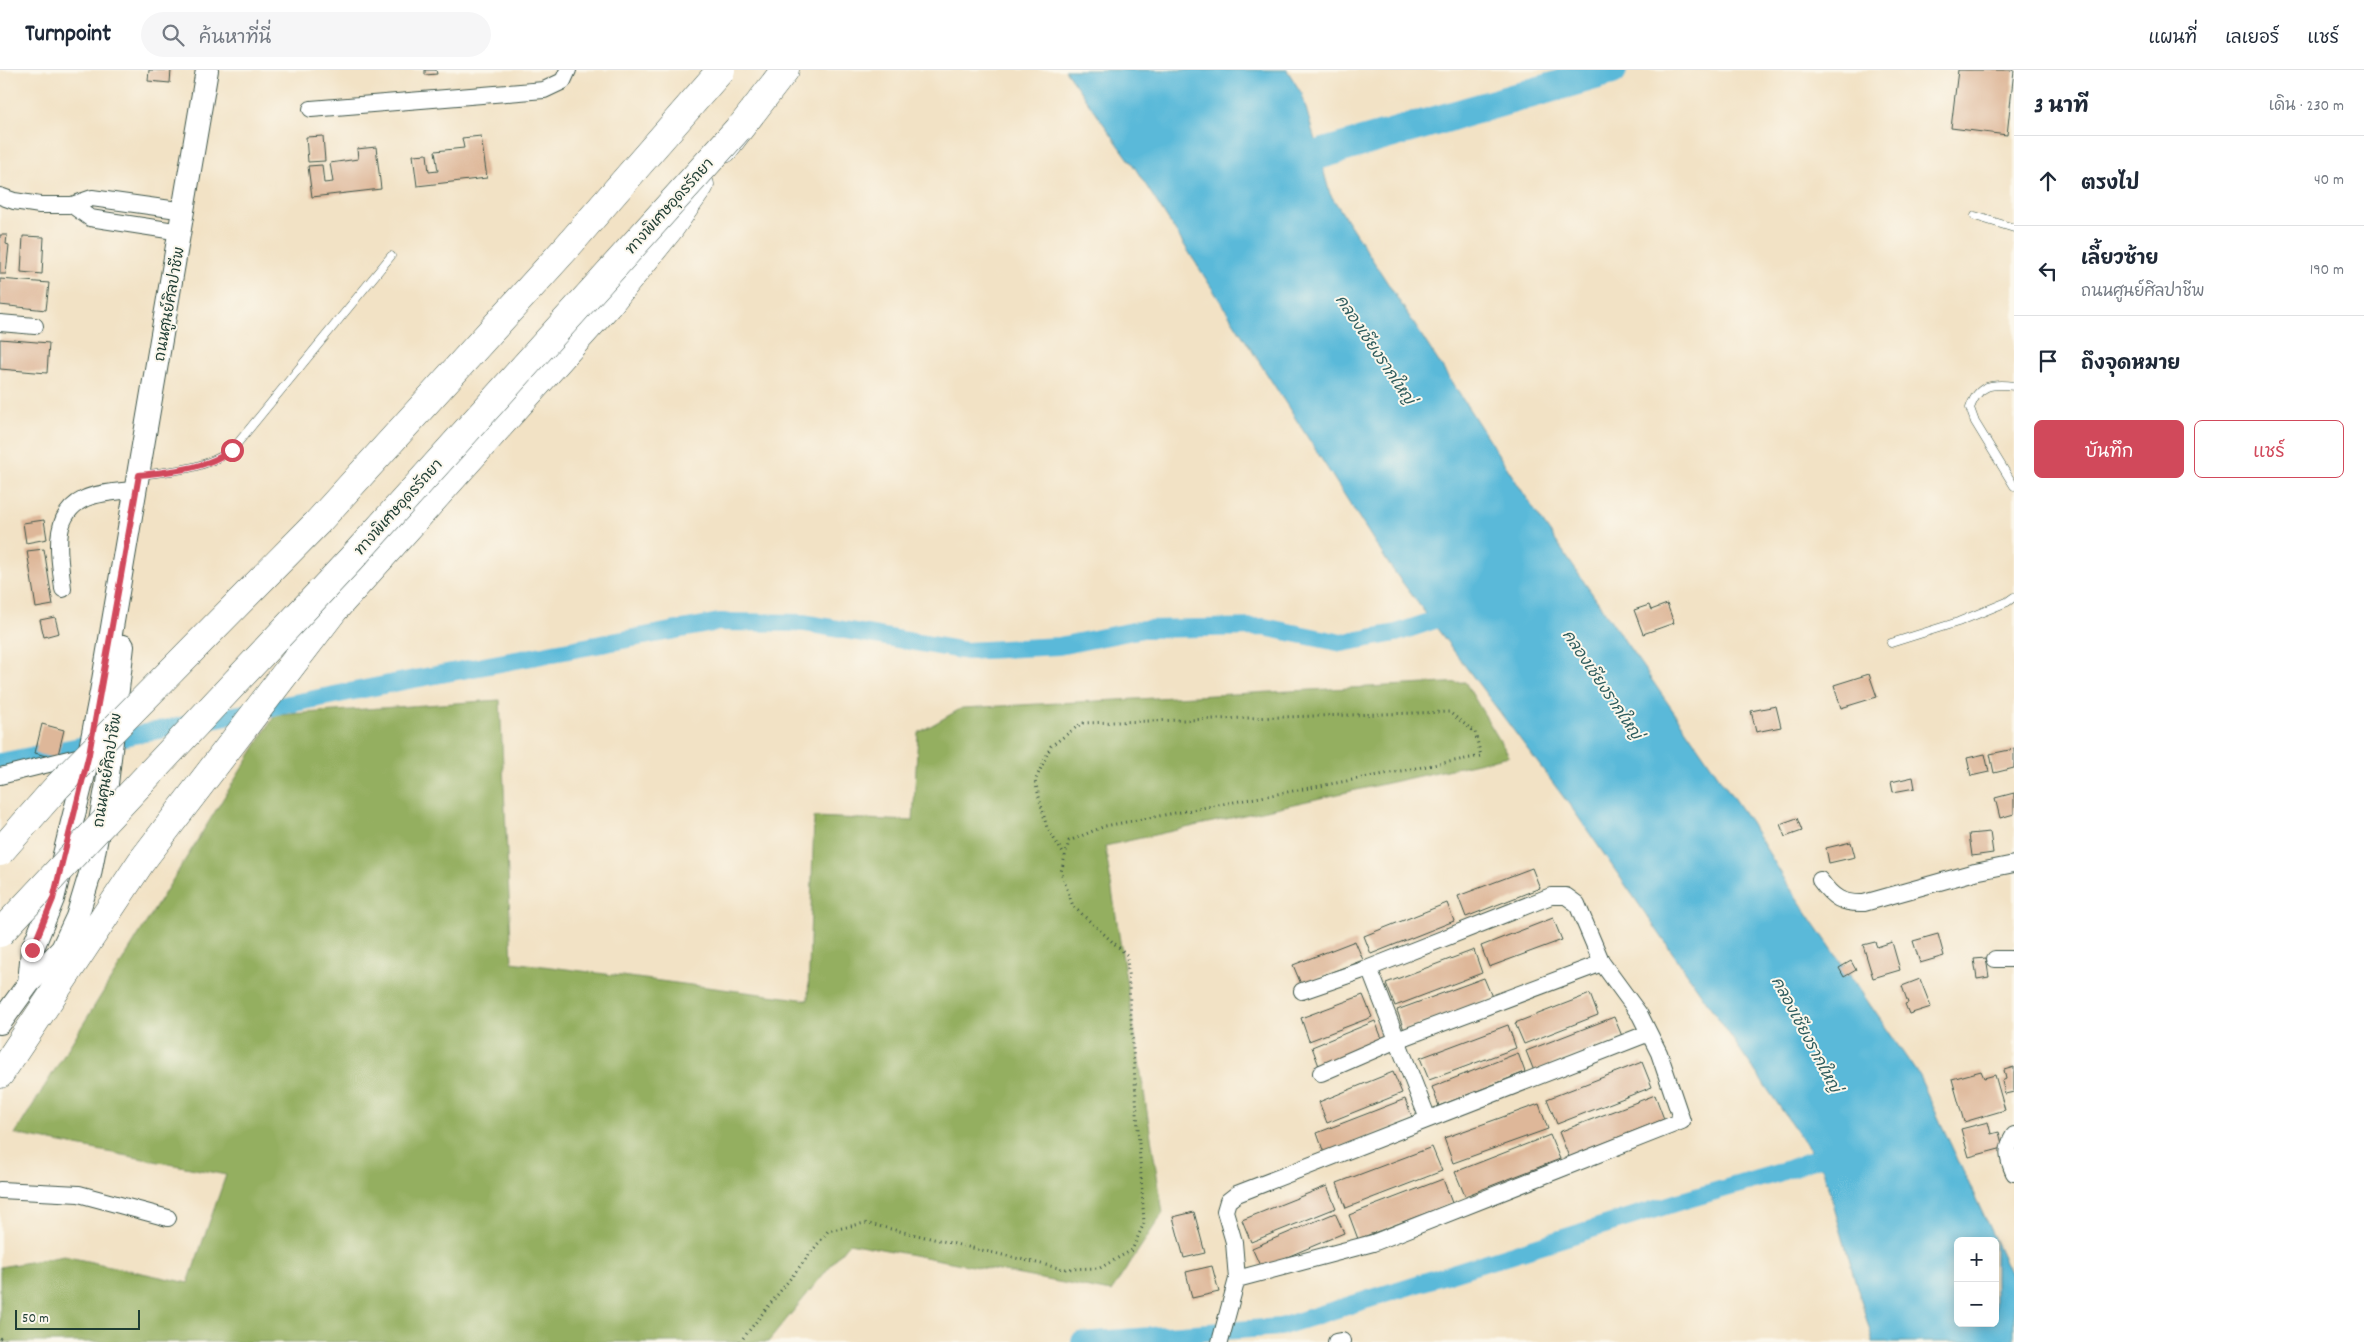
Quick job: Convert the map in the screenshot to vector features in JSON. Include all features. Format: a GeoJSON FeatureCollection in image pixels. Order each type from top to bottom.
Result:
{"type":"FeatureCollection","features":[{"type":"Feature","properties":{"kind":"highway"},"geometry":{"type":"LineString","coordinates":[[0,841],[57,787],[317,523],[561,254],[721,70]]}},
{"type":"Feature","properties":{"kind":"highway","name":"ทางพิเศษอุดรรัถยา"},"geometry":{"type":"LineString","coordinates":[[0,934],[352,558],[738,129],[785,70]]}},
{"type":"Feature","properties":{"kind":"highway"},"geometry":{"type":"LineString","coordinates":[[0,1074],[141,862],[334,610],[608,305],[670,228],[738,129]]}},
{"type":"Feature","properties":{"kind":"highway"},"geometry":{"type":"LineString","coordinates":[[0,852],[57,787]]}},
{"type":"Feature","properties":{"kind":"main road","name":"ถนนศูนย์ศิลปาชีพ"},"geometry":{"type":"LineString","coordinates":[[29,983],[32,950],[53,899],[89,754],[129,538],[207,70]]}},
{"type":"Feature","properties":{"kind":"main road","name":"ถนนศูนย์ศิลปาชีพ"},"geometry":{"type":"LineString","coordinates":[[0,1023],[29,983],[62,949],[77,917],[90,874],[107,784],[118,702],[129,538]]}},
{"type":"Feature","properties":{"kind":"street"},"geometry":{"type":"LineString","coordinates":[[310,109],[544,90],[563,81],[568,70]]}},
{"type":"Feature","properties":{"kind":"street"},"geometry":{"type":"LineString","coordinates":[[0,196],[14,201],[40,205],[72,205],[92,198],[130,204],[183,222]]}},
{"type":"Feature","properties":{"kind":"street"},"geometry":{"type":"LineString","coordinates":[[127,224],[130,204]]}},
{"type":"Feature","properties":{"kind":"street"},"geometry":{"type":"LineString","coordinates":[[72,205],[90,218],[127,224],[183,222]]}},
{"type":"Feature","properties":{"kind":"street"},"geometry":{"type":"LineString","coordinates":[[0,323],[35,326]]}},
{"type":"Feature","properties":{"kind":"street"},"geometry":{"type":"LineString","coordinates":[[63,589],[58,539],[62,520],[70,508],[85,498],[138,482]]}},
{"type":"Feature","properties":{"kind":"street"},"geometry":{"type":"LineString","coordinates":[[0,776],[89,754]]}},
{"type":"Feature","properties":{"kind":"street"},"geometry":{"type":"LineString","coordinates":[[1820,880],[1837,900],[1850,904],[1864,903],[1975,872],[2014,864]]}},
{"type":"Feature","properties":{"kind":"street"},"geometry":{"type":"LineString","coordinates":[[1237,1279],[1373,1243],[1682,1121],[1659,1053],[1640,1015],[1602,963],[1578,904],[1566,896],[1551,896],[1370,968],[1302,991]]}},
{"type":"Feature","properties":{"kind":"street"},"geometry":{"type":"LineString","coordinates":[[1995,959],[2014,959]]}},
{"type":"Feature","properties":{"kind":"street"},"geometry":{"type":"LineString","coordinates":[[1321,1073],[1398,1040],[1602,963]]}},
{"type":"Feature","properties":{"kind":"street"},"geometry":{"type":"LineString","coordinates":[[1370,968],[1428,1119]]}},
{"type":"Feature","properties":{"kind":"street"},"geometry":{"type":"LineString","coordinates":[[1220,1342],[1237,1279],[1234,1242],[1225,1210],[1228,1201],[1237,1194],[1649,1034]]}},
{"type":"Feature","properties":{"kind":"street"},"geometry":{"type":"LineString","coordinates":[[2014,1136],[2010,1142],[2007,1158],[2014,1173]]}},
{"type":"Feature","properties":{"kind":"street"},"geometry":{"type":"LineString","coordinates":[[0,1190],[79,1194],[168,1218]]}},
{"type":"Feature","properties":{"kind":"lane"},"geometry":{"type":"LineString","coordinates":[[1975,216],[2014,228]]}},
{"type":"Feature","properties":{"kind":"lane"},"geometry":{"type":"LineString","coordinates":[[138,482],[214,462],[232,450],[391,256]]}},
{"type":"Feature","properties":{"kind":"lane"},"geometry":{"type":"LineString","coordinates":[[2014,386],[1998,384],[1982,388],[1974,397],[1970,408],[1976,422],[2014,486]]}},
{"type":"Feature","properties":{"kind":"lane"},"geometry":{"type":"LineString","coordinates":[[1891,643],[1958,622],[2008,602],[2014,596]]}},
{"type":"Feature","properties":{"kind":"path"},"geometry":{"type":"LineString","coordinates":[[740,1342],[828,1231],[865,1222],[1063,1269],[1100,1268],[1132,1250],[1144,1223],[1128,955],[1073,906],[1061,872],[1069,841],[1105,826],[1482,756],[1475,732],[1449,712],[1082,723],[1051,746],[1035,781],[1046,828],[1065,856]]}},
{"type":"Feature","properties":{"kind":"path"},"geometry":{"type":"LineString","coordinates":[[0,1338],[8,1342]]}},
{"type":"Feature","properties":{"kind":"green space"},"geometry":{"type":"Polygon","coordinates":[[[1465,682],[1509,756],[1105,846],[1163,1213],[1111,1292],[849,1243],[768,1342],[0,1342],[0,1267],[64,1256],[188,1283],[226,1175],[15,1134],[275,715],[500,700],[512,962],[808,1000],[814,817],[913,821],[918,733],[962,708],[1465,682]]]}},
{"type":"Feature","properties":{"kind":"water","name":"คลองเชียงรากใหญ่"},"geometry":{"type":"Polygon","coordinates":[[[1065,70],[1287,70],[1302,94],[1330,194],[1535,511],[1750,822],[1790,888],[1919,1076],[1994,1237],[1954,1237],[1954,1327],[1999,1327],[1999,1249],[2014,1281],[2014,1342],[1873,1342],[1823,1169],[1574,811],[1390,566],[1133,165],[1065,70]]]}},
{"type":"Feature","properties":{"kind":"building"},"geometry":{"type":"Polygon","coordinates":[[[149,70],[171,70],[170,83],[148,81],[149,70]]]}},
{"type":"Feature","properties":{"kind":"building"},"geometry":{"type":"Polygon","coordinates":[[[425,70],[436,70],[437,74],[425,75],[425,70]]]}},
{"type":"Feature","properties":{"kind":"building"},"geometry":{"type":"Polygon","coordinates":[[[1958,70],[2014,70],[2007,135],[1951,128],[1958,70]]]}},
{"type":"Feature","properties":{"kind":"building"},"geometry":{"type":"Polygon","coordinates":[[[323,136],[325,161],[308,162],[306,137],[323,136]]]}},
{"type":"Feature","properties":{"kind":"building"},"geometry":{"type":"Polygon","coordinates":[[[481,136],[487,178],[417,186],[413,155],[427,154],[429,172],[438,171],[435,151],[464,148],[462,138],[481,136]]]}},
{"type":"Feature","properties":{"kind":"building"},"geometry":{"type":"Polygon","coordinates":[[[376,147],[381,189],[312,197],[308,166],[322,165],[324,183],[333,182],[330,163],[358,159],[357,149],[376,147]]]}},
{"type":"Feature","properties":{"kind":"building"},"geometry":{"type":"Polygon","coordinates":[[[0,235],[7,235],[6,244],[9,245],[6,274],[0,274],[0,235]]]}},
{"type":"Feature","properties":{"kind":"building"},"geometry":{"type":"Polygon","coordinates":[[[23,236],[44,237],[42,274],[21,272],[23,236]]]}},
{"type":"Feature","properties":{"kind":"building"},"geometry":{"type":"Polygon","coordinates":[[[0,279],[49,283],[46,310],[0,305],[0,279]]]}},
{"type":"Feature","properties":{"kind":"building"},"geometry":{"type":"Polygon","coordinates":[[[0,339],[49,343],[47,373],[0,369],[0,339]]]}},
{"type":"Feature","properties":{"kind":"building"},"geometry":{"type":"Polygon","coordinates":[[[44,520],[47,539],[26,543],[23,523],[44,520]]]}},
{"type":"Feature","properties":{"kind":"building"},"geometry":{"type":"Polygon","coordinates":[[[44,549],[53,605],[36,608],[27,551],[44,549]]]}},
{"type":"Feature","properties":{"kind":"building"},"geometry":{"type":"Polygon","coordinates":[[[1667,604],[1674,623],[1643,634],[1634,610],[1649,605],[1651,610],[1667,604]]]}},
{"type":"Feature","properties":{"kind":"building"},"geometry":{"type":"Polygon","coordinates":[[[55,617],[59,633],[44,637],[40,620],[55,617]]]}},
{"type":"Feature","properties":{"kind":"building"},"geometry":{"type":"Polygon","coordinates":[[[1869,674],[1877,697],[1841,708],[1834,685],[1869,674]]]}},
{"type":"Feature","properties":{"kind":"building"},"geometry":{"type":"Polygon","coordinates":[[[1776,706],[1781,727],[1756,732],[1751,711],[1776,706]]]}},
{"type":"Feature","properties":{"kind":"building"},"geometry":{"type":"Polygon","coordinates":[[[42,724],[64,730],[57,759],[35,753],[42,724]]]}},
{"type":"Feature","properties":{"kind":"building"},"geometry":{"type":"Polygon","coordinates":[[[2014,749],[2014,768],[1994,773],[1990,754],[2014,749]]]}},
{"type":"Feature","properties":{"kind":"building"},"geometry":{"type":"Polygon","coordinates":[[[1985,754],[1989,772],[1971,776],[1967,758],[1985,754]]]}},
{"type":"Feature","properties":{"kind":"building"},"geometry":{"type":"Polygon","coordinates":[[[1913,777],[1915,788],[1893,792],[1891,782],[1913,777]]]}},
{"type":"Feature","properties":{"kind":"building"},"geometry":{"type":"Polygon","coordinates":[[[2014,793],[2014,814],[2000,818],[1995,798],[2014,793]]]}},
{"type":"Feature","properties":{"kind":"building"},"geometry":{"type":"Polygon","coordinates":[[[1797,818],[1802,831],[1785,837],[1780,824],[1797,818]]]}},
{"type":"Feature","properties":{"kind":"building"},"geometry":{"type":"Polygon","coordinates":[[[1990,832],[1993,853],[1972,856],[1969,834],[1990,832]]]}},
{"type":"Feature","properties":{"kind":"building"},"geometry":{"type":"Polygon","coordinates":[[[1851,842],[1855,857],[1829,863],[1826,848],[1851,842]]]}},
{"type":"Feature","properties":{"kind":"building"},"geometry":{"type":"Polygon","coordinates":[[[1532,868],[1540,888],[1466,917],[1458,896],[1532,868]]]}},
{"type":"Feature","properties":{"kind":"building"},"geometry":{"type":"Polygon","coordinates":[[[1447,903],[1454,921],[1371,954],[1364,936],[1447,903]]]}},
{"type":"Feature","properties":{"kind":"building"},"geometry":{"type":"Polygon","coordinates":[[[1553,918],[1562,940],[1489,967],[1481,946],[1553,918]]]}},
{"type":"Feature","properties":{"kind":"building"},"geometry":{"type":"Polygon","coordinates":[[[1938,934],[1944,956],[1920,963],[1913,941],[1938,934]]]}},
{"type":"Feature","properties":{"kind":"building"},"geometry":{"type":"Polygon","coordinates":[[[1355,941],[1363,960],[1301,984],[1293,965],[1355,941]]]}},
{"type":"Feature","properties":{"kind":"building"},"geometry":{"type":"Polygon","coordinates":[[[1875,942],[1877,947],[1892,942],[1900,970],[1873,978],[1863,945],[1875,942]]]}},
{"type":"Feature","properties":{"kind":"building"},"geometry":{"type":"Polygon","coordinates":[[[1474,950],[1482,973],[1395,1006],[1386,983],[1474,950]]]}},
{"type":"Feature","properties":{"kind":"building"},"geometry":{"type":"Polygon","coordinates":[[[1986,958],[1989,977],[1977,979],[1974,959],[1986,958]]]}},
{"type":"Feature","properties":{"kind":"building"},"geometry":{"type":"Polygon","coordinates":[[[1851,961],[1856,970],[1844,977],[1839,968],[1851,961]]]}},
{"type":"Feature","properties":{"kind":"building"},"geometry":{"type":"Polygon","coordinates":[[[1484,978],[1492,997],[1404,1030],[1397,1010],[1484,978]]]}},
{"type":"Feature","properties":{"kind":"building"},"geometry":{"type":"Polygon","coordinates":[[[1920,979],[1931,1007],[1909,1014],[1905,1004],[1908,1003],[1902,986],[1920,979]]]}},
{"type":"Feature","properties":{"kind":"building"},"geometry":{"type":"Polygon","coordinates":[[[1590,994],[1598,1015],[1524,1044],[1515,1023],[1590,994]]]}},
{"type":"Feature","properties":{"kind":"building"},"geometry":{"type":"Polygon","coordinates":[[[1363,995],[1372,1017],[1309,1041],[1301,1018],[1363,995]]]}},
{"type":"Feature","properties":{"kind":"building"},"geometry":{"type":"Polygon","coordinates":[[[1614,1017],[1622,1036],[1534,1071],[1526,1051],[1614,1017]]]}},
{"type":"Feature","properties":{"kind":"building"},"geometry":{"type":"Polygon","coordinates":[[[1375,1021],[1383,1041],[1319,1066],[1312,1047],[1375,1021]]]}},
{"type":"Feature","properties":{"kind":"building"},"geometry":{"type":"Polygon","coordinates":[[[1508,1025],[1516,1048],[1429,1080],[1420,1058],[1508,1025]]]}},
{"type":"Feature","properties":{"kind":"building"},"geometry":{"type":"Polygon","coordinates":[[[1518,1053],[1525,1072],[1439,1106],[1432,1087],[1518,1053]]]}},
{"type":"Feature","properties":{"kind":"building"},"geometry":{"type":"Polygon","coordinates":[[[1642,1062],[1652,1087],[1557,1124],[1547,1099],[1642,1062]]]}},
{"type":"Feature","properties":{"kind":"building"},"geometry":{"type":"Polygon","coordinates":[[[2014,1067],[2014,1092],[2005,1094],[2002,1081],[2006,1079],[2004,1070],[2014,1067]]]}},
{"type":"Feature","properties":{"kind":"building"},"geometry":{"type":"Polygon","coordinates":[[[1981,1071],[1984,1078],[1995,1075],[2005,1110],[1964,1122],[1952,1079],[1981,1071]]]}},
{"type":"Feature","properties":{"kind":"building"},"geometry":{"type":"Polygon","coordinates":[[[1393,1072],[1402,1093],[1327,1123],[1319,1102],[1393,1072]]]}},
{"type":"Feature","properties":{"kind":"building"},"geometry":{"type":"Polygon","coordinates":[[[1655,1095],[1664,1119],[1569,1157],[1559,1132],[1655,1095]]]}},
{"type":"Feature","properties":{"kind":"building"},"geometry":{"type":"Polygon","coordinates":[[[1405,1099],[1413,1119],[1324,1153],[1317,1133],[1405,1099]]]}},
{"type":"Feature","properties":{"kind":"building"},"geometry":{"type":"Polygon","coordinates":[[[1539,1104],[1548,1129],[1453,1163],[1444,1138],[1539,1104]]]}},
{"type":"Feature","properties":{"kind":"building"},"geometry":{"type":"Polygon","coordinates":[[[1988,1122],[1991,1134],[1999,1132],[2003,1148],[1969,1157],[1961,1129],[1988,1122]]]}},
{"type":"Feature","properties":{"kind":"building"},"geometry":{"type":"Polygon","coordinates":[[[1550,1135],[1560,1159],[1465,1196],[1455,1172],[1550,1135]]]}},
{"type":"Feature","properties":{"kind":"building"},"geometry":{"type":"Polygon","coordinates":[[[1432,1147],[1442,1171],[1346,1208],[1337,1183],[1432,1147]]]}},
{"type":"Feature","properties":{"kind":"building"},"geometry":{"type":"Polygon","coordinates":[[[1443,1179],[1452,1203],[1358,1239],[1349,1215],[1443,1179]]]}},
{"type":"Feature","properties":{"kind":"building"},"geometry":{"type":"Polygon","coordinates":[[[1327,1186],[1336,1208],[1251,1242],[1242,1220],[1327,1186]]]}},
{"type":"Feature","properties":{"kind":"building"},"geometry":{"type":"Polygon","coordinates":[[[1194,1212],[1205,1253],[1184,1258],[1173,1217],[1194,1212]]]}},
{"type":"Feature","properties":{"kind":"building"},"geometry":{"type":"Polygon","coordinates":[[[1335,1213],[1344,1233],[1261,1268],[1252,1248],[1335,1213]]]}},
{"type":"Feature","properties":{"kind":"building"},"geometry":{"type":"Polygon","coordinates":[[[1212,1266],[1219,1292],[1192,1298],[1186,1272],[1212,1266]]]}},
{"type":"Feature","properties":{"kind":"waterway"},"geometry":{"type":"LineString","coordinates":[[1279,166],[1612,70]]}},
{"type":"Feature","properties":{"kind":"waterway"},"geometry":{"type":"LineString","coordinates":[[0,762],[409,680],[719,622],[804,623],[966,651],[1059,646],[1143,629],[1264,627],[1342,643],[1396,633],[1453,614]]}},
{"type":"Feature","properties":{"kind":"waterway"},"geometry":{"type":"LineString","coordinates":[[1080,1341],[1280,1327],[1678,1202],[1778,1173],[1839,1150]]}},
{"type":"Feature","properties":{"kind":"route"},"geometry":{"type":"LineString","coordinates":[[32,950],[53,899],[89,754],[139,475],[189,469],[214,462],[232,450]]}}]}
